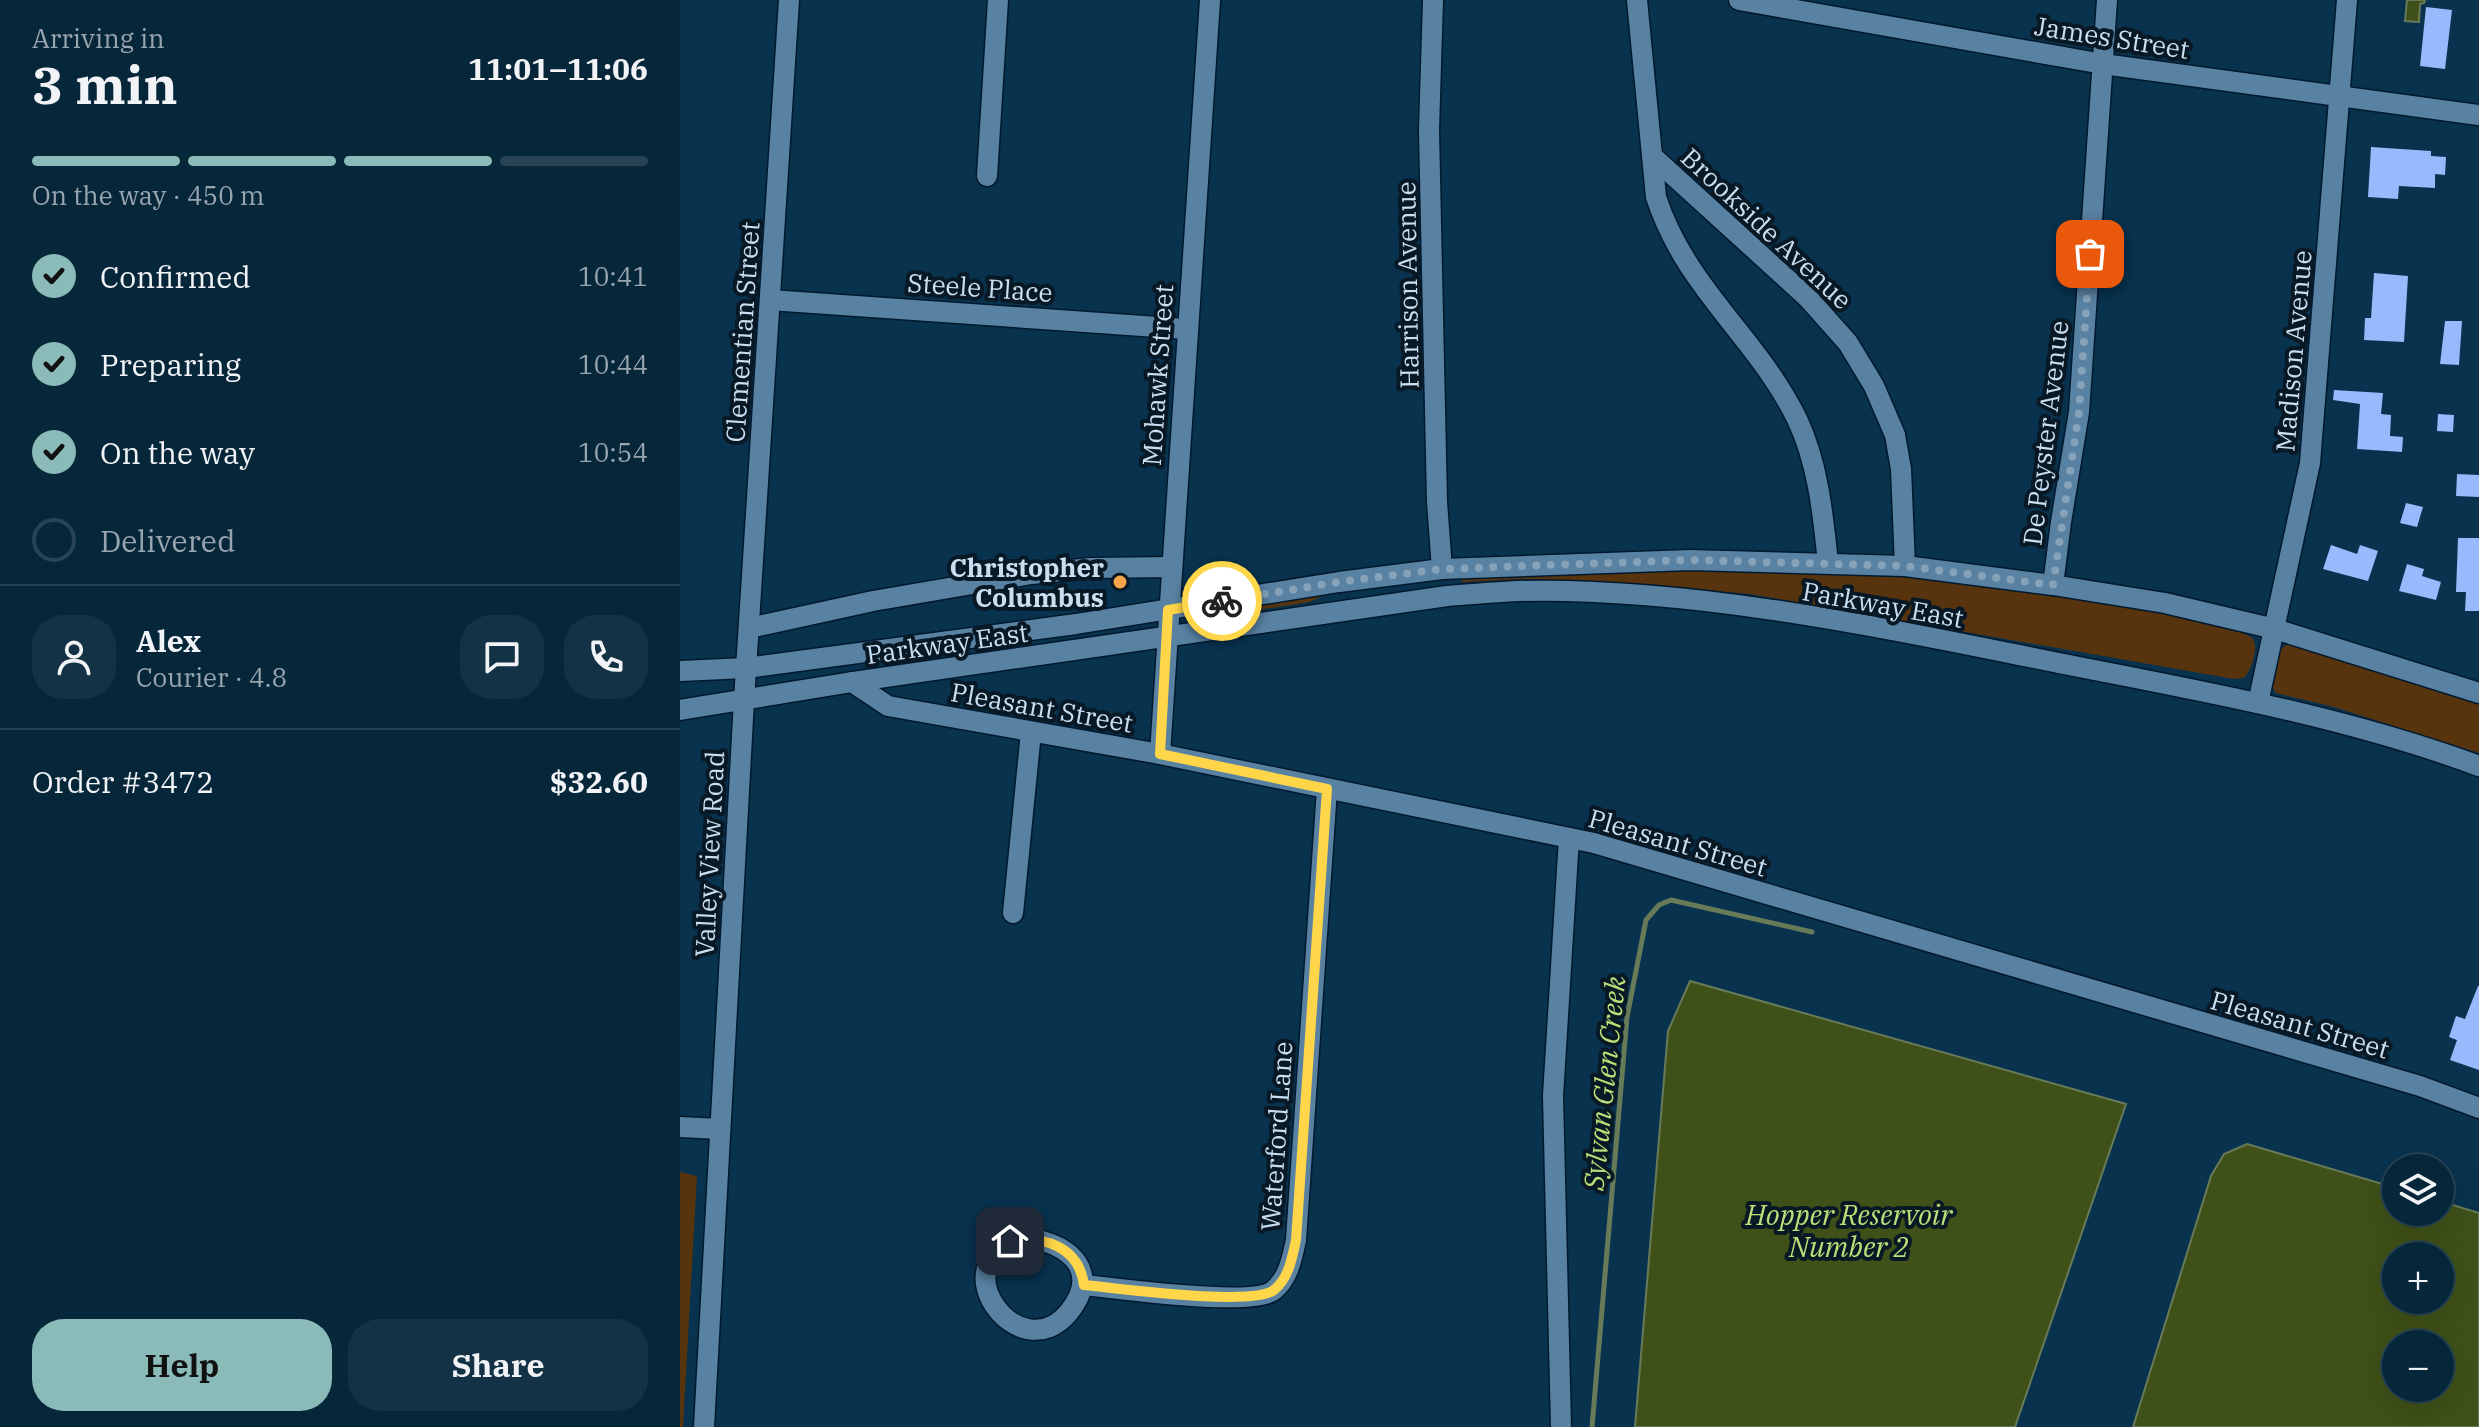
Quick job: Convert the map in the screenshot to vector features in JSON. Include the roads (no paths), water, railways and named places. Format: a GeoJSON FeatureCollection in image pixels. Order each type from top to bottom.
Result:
{"type":"FeatureCollection","features":[{"type":"Feature","properties":{"kind":"street","name":"Clementian Street"},"geometry":{"type":"LineString","coordinates":[[746,668],[789,0]]}},
{"type":"Feature","properties":{"kind":"street"},"geometry":{"type":"LineString","coordinates":[[987,176],[998,0]]}},
{"type":"Feature","properties":{"kind":"street","name":"Mohawk Street"},"geometry":{"type":"LineString","coordinates":[[1160,754],[1210,0]]}},
{"type":"Feature","properties":{"kind":"street","name":"Harrison Avenue"},"geometry":{"type":"LineString","coordinates":[[1433,0],[1430,145],[1437,502],[1442,569]]}},
{"type":"Feature","properties":{"kind":"street","name":"Brookside Avenue"},"geometry":{"type":"LineString","coordinates":[[1637,0],[1656,197],[1665,224],[1688,266],[1772,377],[1797,419],[1814,466],[1828,563]]}},
{"type":"Feature","properties":{"kind":"street","name":"James Street"},"geometry":{"type":"LineString","coordinates":[[1739,0],[2103,64],[2479,115]]}},
{"type":"Feature","properties":{"kind":"street","name":"De Peyster Avenue"},"geometry":{"type":"LineString","coordinates":[[2053,585],[2079,412],[2107,0]]}},
{"type":"Feature","properties":{"kind":"street","name":"Madison Avenue"},"geometry":{"type":"LineString","coordinates":[[2258,703],[2310,463],[2347,0]]}},
{"type":"Feature","properties":{"kind":"street","name":"Brookside Avenue"},"geometry":{"type":"LineString","coordinates":[[1652,156],[1808,298],[1848,343],[1874,386],[1895,435],[1901,469],[1905,566]]}},
{"type":"Feature","properties":{"kind":"street","name":"Steele Place"},"geometry":{"type":"LineString","coordinates":[[770,300],[1186,329]]}},
{"type":"Feature","properties":{"kind":"street","name":"Parkway East"},"geometry":{"type":"LineString","coordinates":[[746,668],[1442,569],[1690,560],[1905,566],[2165,603],[2275,629],[2479,693]]}},
{"type":"Feature","properties":{"kind":"street"},"geometry":{"type":"LineString","coordinates":[[749,628],[873,601],[1031,574],[1091,568],[1171,567]]}},
{"type":"Feature","properties":{"kind":"street","name":"Parkway East"},"geometry":{"type":"LineString","coordinates":[[680,710],[852,682],[1447,596],[1520,591],[1589,593],[1780,612],[1930,637],[2358,726],[2479,766]]}},
{"type":"Feature","properties":{"kind":"street"},"geometry":{"type":"LineString","coordinates":[[680,671],[746,668]]}},
{"type":"Feature","properties":{"kind":"street","name":"Valley View Road"},"geometry":{"type":"LineString","coordinates":[[704,1427],[746,668]]}},
{"type":"Feature","properties":{"kind":"street","name":"Pleasant Street"},"geometry":{"type":"LineString","coordinates":[[852,682],[888,706],[1160,754],[1569,838],[1732,882],[2280,1047],[2420,1086],[2479,1108]]}},
{"type":"Feature","properties":{"kind":"street"},"geometry":{"type":"LineString","coordinates":[[1013,913],[1031,732]]}},
{"type":"Feature","properties":{"kind":"street","name":"Waterford Lane"},"geometry":{"type":"LineString","coordinates":[[1084,1285],[1246,1298],[1273,1291],[1287,1275],[1296,1240],[1327,789]]}},
{"type":"Feature","properties":{"kind":"street"},"geometry":{"type":"LineString","coordinates":[[1561,1427],[1553,1096],[1569,838]]}},
{"type":"Feature","properties":{"kind":"street"},"geometry":{"type":"LineString","coordinates":[[680,1127],[720,1129]]}},
{"type":"Feature","properties":{"kind":"street"},"geometry":{"type":"LineString","coordinates":[[1029,1238],[1050,1241],[1069,1253],[1082,1271],[1084,1285],[1080,1298],[1064,1318],[1044,1329],[1026,1329],[1006,1321],[991,1303],[985,1281],[986,1269],[996,1251],[1010,1241],[1029,1238]]}},
{"type":"Feature","properties":{"kind":"water"},"geometry":{"type":"Polygon","coordinates":[[[2407,0],[2425,0],[2420,4],[2419,22],[2405,21],[2407,0]]]}},
{"type":"Feature","properties":{"kind":"water","name":"Hopper Reservoir Number 2"},"geometry":{"type":"Polygon","coordinates":[[[1690,981],[2126,1104],[2015,1427],[1635,1427],[1668,1031],[1690,981]]]}},
{"type":"Feature","properties":{"kind":"water"},"geometry":{"type":"Polygon","coordinates":[[[2247,1144],[2382,1184],[2382,1226],[2454,1226],[2454,1205],[2479,1213],[2479,1427],[2133,1427],[2211,1176],[2224,1154],[2247,1144]]]}},
{"type":"Feature","properties":{"kind":"waterway","name":"Sylvan Glen Creek"},"geometry":{"type":"LineString","coordinates":[[1592,1427],[1627,1017],[1646,920],[1659,905],[1671,900],[1812,932]]}},
{"type":"Feature","properties":{"kind":"place","name":"Christopher Columbus"},"geometry":{"type":"Point","coordinates":[1120,582]}}]}
